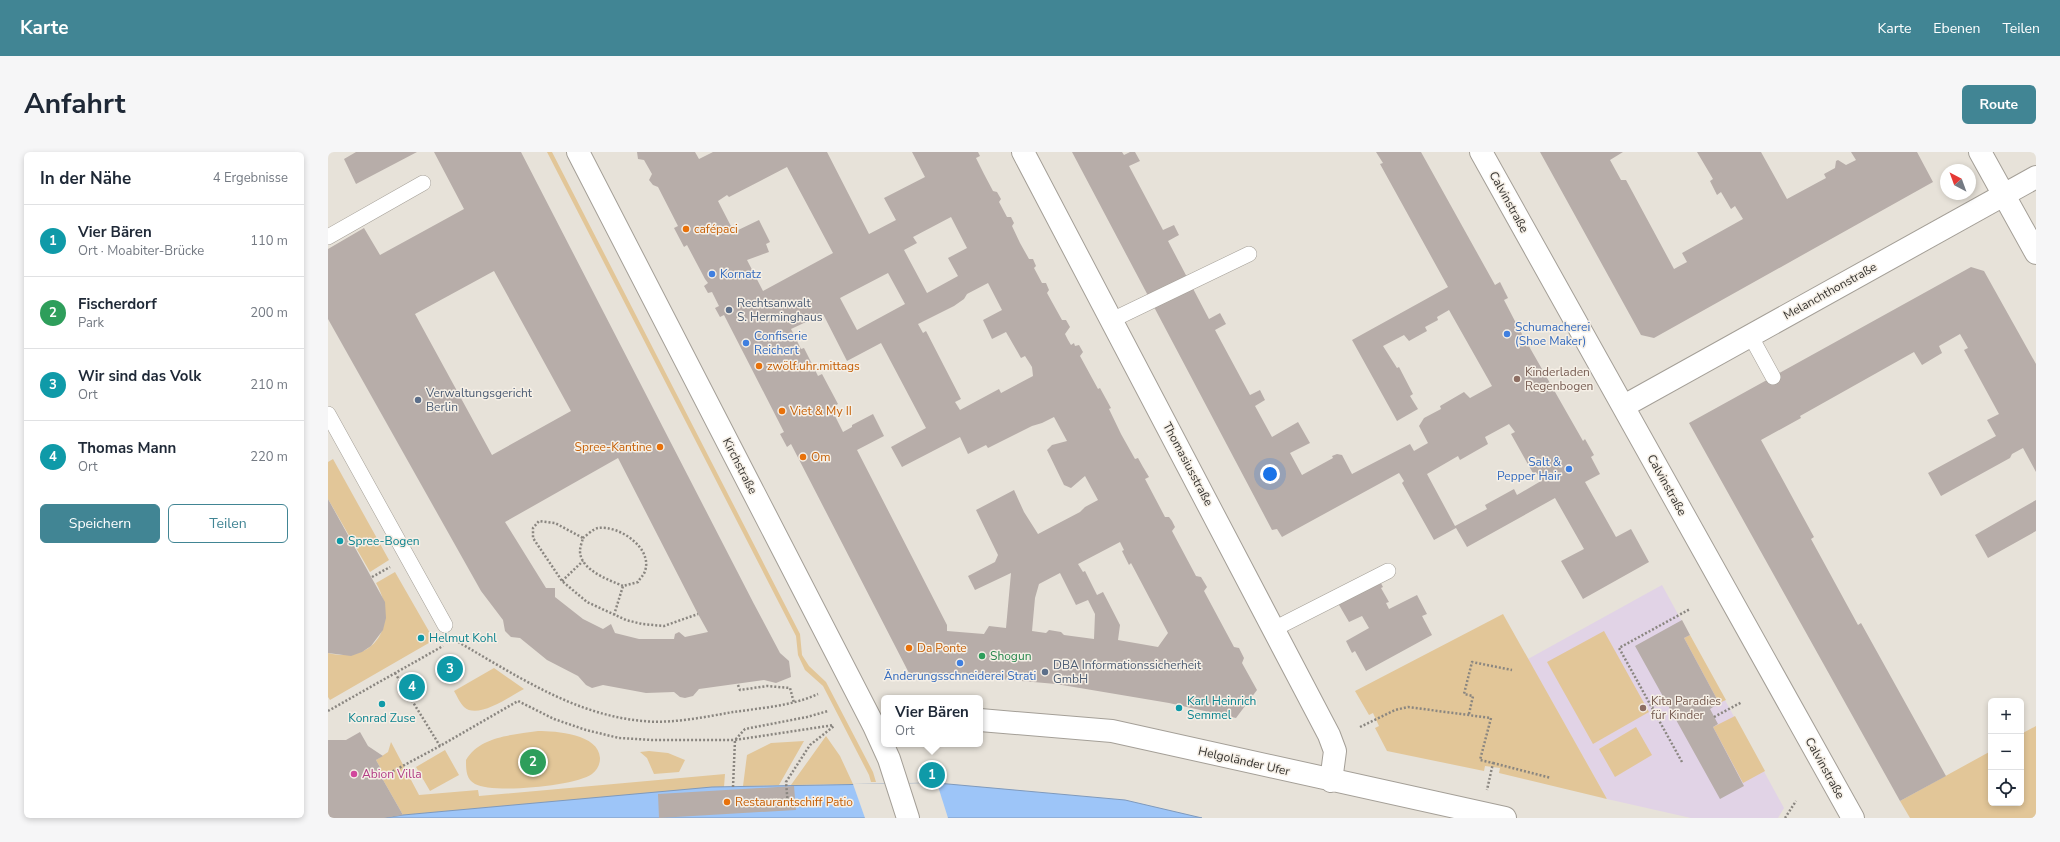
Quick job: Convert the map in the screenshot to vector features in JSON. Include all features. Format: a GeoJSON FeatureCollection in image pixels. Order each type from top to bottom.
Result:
{"type":"FeatureCollection","features":[{"type":"Feature","properties":{"kind":"street","name":"Kirchstraße"},"geometry":{"type":"LineString","coordinates":[[578,152],[879,724]]}},
{"type":"Feature","properties":{"kind":"street","name":"Thomasiusstraße"},"geometry":{"type":"LineString","coordinates":[[1023,152],[1329,735],[1334,751],[1331,781]]}},
{"type":"Feature","properties":{"kind":"street","name":"Calvinstraße"},"geometry":{"type":"LineString","coordinates":[[1481,152],[1624,406],[1714,572],[1853,818]]}},
{"type":"Feature","properties":{"kind":"street"},"geometry":{"type":"LineString","coordinates":[[1980,152],[2036,253]]}},
{"type":"Feature","properties":{"kind":"street","name":"Melanchthonstraße"},"geometry":{"type":"LineString","coordinates":[[1624,406],[2036,177]]}},
{"type":"Feature","properties":{"kind":"street","name":"Helgoländer Ufer"},"geometry":{"type":"LineString","coordinates":[[983,720],[1112,731],[1331,781],[1506,818]]}},
{"type":"Feature","properties":{"kind":"street","name":"Kirchstraße"},"geometry":{"type":"LineString","coordinates":[[886,747],[908,818]]}},
{"type":"Feature","properties":{"kind":"lane"},"geometry":{"type":"LineString","coordinates":[[328,237],[423,183]]}},
{"type":"Feature","properties":{"kind":"lane"},"geometry":{"type":"LineString","coordinates":[[1112,320],[1249,254]]}},
{"type":"Feature","properties":{"kind":"lane"},"geometry":{"type":"LineString","coordinates":[[1750,335],[1773,377]]}},
{"type":"Feature","properties":{"kind":"lane"},"geometry":{"type":"LineString","coordinates":[[328,414],[445,625]]}},
{"type":"Feature","properties":{"kind":"lane"},"geometry":{"type":"LineString","coordinates":[[1274,629],[1388,572]]}},
{"type":"Feature","properties":{"kind":"path"},"geometry":{"type":"LineString","coordinates":[[583,538],[555,523],[547,521],[539,521],[533,528],[534,538],[562,582],[587,602],[614,615],[642,624],[664,626],[698,614]]}},
{"type":"Feature","properties":{"kind":"path"},"geometry":{"type":"LineString","coordinates":[[597,528],[609,528],[622,532],[631,539],[641,550],[646,560],[645,571],[638,582],[623,586],[593,570],[583,561],[580,552],[583,538],[597,528]]}},
{"type":"Feature","properties":{"kind":"path"},"geometry":{"type":"LineString","coordinates":[[562,582],[583,561]]}},
{"type":"Feature","properties":{"kind":"path"},"geometry":{"type":"LineString","coordinates":[[614,615],[623,586]]}},
{"type":"Feature","properties":{"kind":"path"},"geometry":{"type":"LineString","coordinates":[[1682,762],[1619,648],[1690,609]]}},
{"type":"Feature","properties":{"kind":"path"},"geometry":{"type":"LineString","coordinates":[[453,640],[552,695],[598,714],[644,722],[691,719],[794,703],[818,694]]}},
{"type":"Feature","properties":{"kind":"path"},"geometry":{"type":"LineString","coordinates":[[328,711],[447,643]]}},
{"type":"Feature","properties":{"kind":"path"},"geometry":{"type":"LineString","coordinates":[[1469,714],[1473,696],[1464,694],[1472,662],[1512,670]]}},
{"type":"Feature","properties":{"kind":"path"},"geometry":{"type":"LineString","coordinates":[[395,673],[440,746]]}},
{"type":"Feature","properties":{"kind":"path"},"geometry":{"type":"LineString","coordinates":[[738,685],[740,690],[767,686],[790,688],[794,703]]}},
{"type":"Feature","properties":{"kind":"path"},"geometry":{"type":"LineString","coordinates":[[1652,707],[1665,700]]}},
{"type":"Feature","properties":{"kind":"path"},"geometry":{"type":"LineString","coordinates":[[382,777],[440,746],[518,701],[554,719],[586,730],[619,738],[653,740],[735,740],[834,725],[810,745],[786,782],[788,806]]}},
{"type":"Feature","properties":{"kind":"path"},"geometry":{"type":"LineString","coordinates":[[1714,717],[1742,702]]}},
{"type":"Feature","properties":{"kind":"path"},"geometry":{"type":"LineString","coordinates":[[1360,726],[1395,710],[1408,708],[1469,714],[1491,718],[1480,760],[1551,778]]}},
{"type":"Feature","properties":{"kind":"path"},"geometry":{"type":"LineString","coordinates":[[733,787],[735,740],[745,729],[807,718],[828,711]]}},
{"type":"Feature","properties":{"kind":"path"},"geometry":{"type":"LineString","coordinates":[[1482,813],[1493,763]]}},
{"type":"Feature","properties":{"kind":"path"},"geometry":{"type":"LineString","coordinates":[[1785,818],[1796,801]]}},
{"type":"Feature","properties":{"kind":"shaded area"},"geometry":{"type":"Polygon","coordinates":[[[547,152],[552,152],[800,634],[802,655],[809,666],[826,682],[873,772],[876,782],[871,782],[869,775],[823,686],[805,670],[798,655],[796,636],[547,152]]]}},
{"type":"Feature","properties":{"kind":"shaded area"},"geometry":{"type":"Polygon","coordinates":[[[333,459],[389,560],[370,572],[328,499],[328,462],[333,459]]]}},
{"type":"Feature","properties":{"kind":"shaded area"},"geometry":{"type":"Polygon","coordinates":[[[395,572],[434,640],[330,700],[328,697],[328,653],[345,655],[359,653],[370,647],[379,638],[384,626],[385,612],[383,598],[376,583],[395,572]]]}},
{"type":"Feature","properties":{"kind":"shaded area","name":"Kita Paradies für Kinder"},"geometry":{"type":"Polygon","coordinates":[[[1662,585],[1784,808],[1778,818],[1691,818],[1607,799],[1528,659],[1662,585]]]}},
{"type":"Feature","properties":{"kind":"shaded area"},"geometry":{"type":"Polygon","coordinates":[[[1503,614],[1607,799],[1499,773],[1500,768],[1485,766],[1484,771],[1387,751],[1375,728],[1379,726],[1373,713],[1369,715],[1355,691],[1503,614]]]}},
{"type":"Feature","properties":{"kind":"shaded area"},"geometry":{"type":"Polygon","coordinates":[[[1604,631],[1649,712],[1593,744],[1547,662],[1604,631]]]}},
{"type":"Feature","properties":{"kind":"shaded area"},"geometry":{"type":"Polygon","coordinates":[[[1690,635],[1726,700],[1719,703],[1684,638],[1690,635]]]}},
{"type":"Feature","properties":{"kind":"shaded area"},"geometry":{"type":"Polygon","coordinates":[[[494,668],[524,689],[494,706],[485,709],[477,711],[464,707],[454,691],[494,668]]]}},
{"type":"Feature","properties":{"kind":"shaded area"},"geometry":{"type":"Polygon","coordinates":[[[1735,716],[1765,771],[1743,783],[1713,727],[1735,716]]]}},
{"type":"Feature","properties":{"kind":"shaded area"},"geometry":{"type":"Polygon","coordinates":[[[2036,726],[2036,818],[1910,818],[1900,801],[1988,753],[1988,806],[2024,806],[2024,732],[2036,726]]]}},
{"type":"Feature","properties":{"kind":"shaded area"},"geometry":{"type":"Polygon","coordinates":[[[1636,727],[1652,755],[1615,777],[1599,749],[1636,727]]]}},
{"type":"Feature","properties":{"kind":"shaded area"},"geometry":{"type":"Polygon","coordinates":[[[538,731],[565,733],[585,739],[598,750],[600,758],[597,769],[592,774],[570,782],[534,787],[485,787],[475,784],[470,780],[466,771],[466,760],[472,752],[480,746],[488,741],[498,738],[538,731]]]}},
{"type":"Feature","properties":{"kind":"shaded area"},"geometry":{"type":"Polygon","coordinates":[[[826,736],[840,756],[853,784],[791,785],[826,736]]]}},
{"type":"Feature","properties":{"kind":"shaded area"},"geometry":{"type":"Polygon","coordinates":[[[804,741],[779,785],[743,786],[747,755],[771,743],[804,741]]]}},
{"type":"Feature","properties":{"kind":"shaded area"},"geometry":{"type":"Polygon","coordinates":[[[391,742],[419,795],[478,790],[479,796],[725,774],[724,787],[403,815],[378,771],[381,769],[376,760],[388,752],[391,742]]]}},
{"type":"Feature","properties":{"kind":"shaded area"},"geometry":{"type":"Polygon","coordinates":[[[445,750],[459,775],[430,791],[416,767],[445,750]]]}},
{"type":"Feature","properties":{"kind":"shaded area"},"geometry":{"type":"Polygon","coordinates":[[[649,751],[668,753],[685,760],[679,772],[654,774],[647,758],[640,752],[649,751]]]}},
{"type":"Feature","properties":{"kind":"water"},"geometry":{"type":"Polygon","coordinates":[[[937,783],[1125,800],[1202,818],[384,818],[712,787],[937,783]]]}},
{"type":"Feature","properties":{"kind":"pier"},"geometry":{"type":"Polygon","coordinates":[[[937,783],[948,818],[865,818],[853,784],[937,783]]]}},
{"type":"Feature","properties":{"kind":"building"},"geometry":{"type":"Polygon","coordinates":[[[356,152],[417,152],[356,184],[344,159],[356,152]]]}},
{"type":"Feature","properties":{"kind":"building","name":"Verwaltungsgericht Berlin"},"geometry":{"type":"Polygon","coordinates":[[[434,152],[521,152],[754,604],[780,653],[789,661],[791,677],[776,683],[764,680],[699,689],[693,696],[685,698],[680,697],[674,692],[646,693],[603,685],[592,688],[586,685],[578,676],[547,660],[520,638],[511,637],[505,631],[503,620],[481,591],[328,319],[328,249],[364,228],[380,255],[464,209],[434,152]],[[494,271],[415,314],[492,455],[571,411],[494,271]],[[618,458],[505,522],[546,588],[555,588],[555,597],[583,619],[603,629],[611,624],[615,633],[639,639],[674,639],[675,634],[679,632],[685,637],[708,632],[698,614],[618,458]]]}},
{"type":"Feature","properties":{"kind":"building"},"geometry":{"type":"Polygon","coordinates":[[[637,152],[695,152],[699,159],[713,152],[827,152],[869,234],[896,220],[884,198],[925,177],[912,152],[978,152],[980,156],[976,158],[993,191],[997,192],[1001,199],[999,202],[1007,217],[1011,217],[1014,223],[1012,226],[1020,243],[1029,259],[1033,259],[1036,266],[1034,268],[1042,283],[1046,283],[1049,290],[1047,293],[1062,320],[1066,320],[1070,327],[1065,334],[1068,340],[1071,345],[1074,343],[1075,346],[1079,345],[1083,352],[1080,356],[1098,389],[1100,388],[1111,408],[1109,409],[1121,434],[1135,459],[1138,458],[1149,477],[1145,479],[1165,517],[1169,517],[1175,527],[1172,531],[1196,576],[1201,577],[1207,587],[1204,591],[1234,647],[1239,648],[1244,658],[1242,663],[1257,690],[1236,718],[1169,703],[1056,684],[962,676],[910,675],[791,444],[787,447],[780,434],[784,432],[724,315],[720,317],[715,308],[719,306],[712,292],[708,293],[704,286],[708,283],[687,245],[684,247],[674,228],[678,226],[658,187],[653,185],[649,180],[652,174],[644,160],[638,159],[637,152]],[[787,167],[729,197],[727,195],[718,201],[734,232],[759,220],[770,242],[766,244],[769,252],[747,260],[763,291],[833,253],[787,167]],[[951,217],[913,237],[917,243],[904,250],[927,293],[958,276],[948,258],[967,248],[951,217]],[[888,273],[840,298],[857,330],[905,304],[888,273]],[[988,283],[967,294],[964,299],[954,306],[918,324],[923,333],[926,331],[961,399],[955,402],[960,410],[999,389],[1001,393],[1033,376],[1032,367],[1025,356],[1021,358],[1006,332],[992,339],[983,320],[1002,310],[988,283]],[[823,314],[791,329],[801,349],[804,348],[818,376],[822,374],[838,404],[831,408],[843,432],[852,427],[852,425],[873,414],[884,436],[857,450],[947,625],[947,631],[984,634],[989,626],[1006,628],[1011,573],[975,590],[968,576],[995,562],[998,555],[976,510],[1014,490],[1024,512],[1038,534],[1080,512],[1085,507],[1098,500],[1085,476],[1071,488],[1064,485],[1047,450],[1052,445],[1067,441],[1054,417],[1032,426],[988,448],[986,445],[968,454],[960,437],[902,467],[891,447],[926,428],[881,343],[847,361],[823,314]],[[1120,542],[1078,564],[1083,572],[1085,571],[1097,595],[1103,592],[1120,625],[1118,640],[1158,647],[1168,633],[1131,563],[1129,565],[1122,551],[1124,550],[1120,542]],[[1060,573],[1039,584],[1035,598],[1032,631],[1046,633],[1049,630],[1061,632],[1064,635],[1094,639],[1095,614],[1088,600],[1076,605],[1060,573]]]}},
{"type":"Feature","properties":{"kind":"building"},"geometry":{"type":"Polygon","coordinates":[[[1072,152],[1122,152],[1124,155],[1130,152],[1135,152],[1140,161],[1129,166],[1163,230],[1174,225],[1179,235],[1168,241],[1209,319],[1220,313],[1226,324],[1215,330],[1250,395],[1260,390],[1265,400],[1255,406],[1272,437],[1298,422],[1310,443],[1290,453],[1302,475],[1333,458],[1332,456],[1337,454],[1342,455],[1352,474],[1410,444],[1414,451],[1428,443],[1419,426],[1424,418],[1441,409],[1440,406],[1464,392],[1470,398],[1492,386],[1449,310],[1437,317],[1438,320],[1425,327],[1427,331],[1409,341],[1404,335],[1383,346],[1397,368],[1399,367],[1413,394],[1410,396],[1418,409],[1397,421],[1352,340],[1448,287],[1380,164],[1383,163],[1376,152],[1421,152],[1495,285],[1500,282],[1508,298],[1504,300],[1518,327],[1583,441],[1585,439],[1594,455],[1591,457],[1600,474],[1585,482],[1616,537],[1631,529],[1649,562],[1583,599],[1561,561],[1584,549],[1555,498],[1467,547],[1456,528],[1434,540],[1402,483],[1404,481],[1399,473],[1282,537],[1277,529],[1272,530],[1072,152]],[[1509,424],[1485,437],[1488,444],[1460,460],[1458,456],[1427,474],[1455,526],[1487,509],[1485,505],[1514,489],[1517,495],[1541,481],[1537,473],[1534,475],[1511,434],[1515,432],[1509,424]]]}},
{"type":"Feature","properties":{"kind":"building"},"geometry":{"type":"Polygon","coordinates":[[[1540,152],[1623,152],[1610,160],[1621,180],[1626,180],[1674,269],[1687,262],[1682,253],[1743,219],[1735,206],[1731,209],[1721,192],[1717,195],[1710,181],[1713,179],[1697,152],[1761,152],[1787,199],[1826,178],[1824,174],[1835,168],[1836,161],[1838,160],[1846,165],[1856,160],[1851,152],[1917,152],[1933,182],[1654,338],[1641,335],[1540,152]]]}},
{"type":"Feature","properties":{"kind":"building"},"geometry":{"type":"Polygon","coordinates":[[[1971,267],[1984,271],[2036,364],[2036,472],[2023,448],[2012,454],[2010,458],[1941,496],[1928,473],[1996,436],[1987,420],[1999,414],[1964,350],[1968,348],[1960,334],[1939,346],[1942,353],[1922,365],[1914,352],[1800,416],[1801,418],[1761,440],[1814,537],[1811,539],[1858,625],[1861,623],[1946,776],[1900,801],[1689,423],[1971,267]]]}},
{"type":"Feature","properties":{"kind":"building","name":"Spree-Bogen"},"geometry":{"type":"Polygon","coordinates":[[[328,499],[385,602],[386,618],[383,630],[371,646],[362,652],[351,656],[328,653],[328,499]]]}},
{"type":"Feature","properties":{"kind":"building"},"geometry":{"type":"Polygon","coordinates":[[[2036,500],[2036,531],[1988,558],[1975,535],[2036,500]]]}},
{"type":"Feature","properties":{"kind":"building"},"geometry":{"type":"Polygon","coordinates":[[[1374,570],[1383,587],[1381,588],[1389,602],[1386,603],[1389,609],[1417,595],[1427,614],[1422,616],[1432,635],[1366,671],[1355,651],[1352,653],[1346,641],[1369,628],[1362,616],[1349,622],[1332,593],[1374,570]]]}},
{"type":"Feature","properties":{"kind":"building"},"geometry":{"type":"Polygon","coordinates":[[[1682,620],[1690,635],[1684,638],[1719,703],[1710,709],[1718,724],[1713,727],[1744,786],[1720,799],[1635,646],[1682,620]]]}},
{"type":"Feature","properties":{"kind":"building","name":"Abion Villa"},"geometry":{"type":"Polygon","coordinates":[[[360,732],[368,746],[383,756],[376,760],[381,769],[378,771],[403,815],[384,818],[328,818],[328,740],[346,740],[360,732]]]}},
{"type":"Feature","properties":{"kind":"building","name":"Restaurantschiff Patio"},"geometry":{"type":"Polygon","coordinates":[[[794,786],[796,810],[659,818],[658,794],[794,786]]]}},
{"type":"Feature","properties":{"kind":"place","name":"cafépaci"},"geometry":{"type":"Point","coordinates":[686,229]}},
{"type":"Feature","properties":{"kind":"place","name":"Kornatz"},"geometry":{"type":"Point","coordinates":[712,274]}},
{"type":"Feature","properties":{"kind":"place","name":"Rechtsanwalt S. Herminghaus"},"geometry":{"type":"Point","coordinates":[729,310]}},
{"type":"Feature","properties":{"kind":"place","name":"Schumacherei (Shoe Maker)"},"geometry":{"type":"Point","coordinates":[1507,334]}},
{"type":"Feature","properties":{"kind":"place","name":"Confiserie Reichert"},"geometry":{"type":"Point","coordinates":[746,343]}},
{"type":"Feature","properties":{"kind":"place","name":"zwölf.uhr.mittags"},"geometry":{"type":"Point","coordinates":[759,366]}},
{"type":"Feature","properties":{"kind":"place","name":"Kinderladen Regenbogen"},"geometry":{"type":"Point","coordinates":[1517,379]}},
{"type":"Feature","properties":{"kind":"place","name":"Verwaltungsgericht Berlin"},"geometry":{"type":"Point","coordinates":[418,400]}},
{"type":"Feature","properties":{"kind":"place","name":"Viet & My II"},"geometry":{"type":"Point","coordinates":[782,411]}},
{"type":"Feature","properties":{"kind":"place","name":"Spree-Kantine"},"geometry":{"type":"Point","coordinates":[660,447]}},
{"type":"Feature","properties":{"kind":"place","name":"Om"},"geometry":{"type":"Point","coordinates":[803,457]}},
{"type":"Feature","properties":{"kind":"place","name":"Salt & Pepper Hair"},"geometry":{"type":"Point","coordinates":[1569,469]}},
{"type":"Feature","properties":{"kind":"place","name":"Spree-Bogen"},"geometry":{"type":"Point","coordinates":[340,541]}},
{"type":"Feature","properties":{"kind":"place","name":"Helmut Kohl"},"geometry":{"type":"Point","coordinates":[421,638]}},
{"type":"Feature","properties":{"kind":"place","name":"Da Ponte"},"geometry":{"type":"Point","coordinates":[909,648]}},
{"type":"Feature","properties":{"kind":"place","name":"Shogun"},"geometry":{"type":"Point","coordinates":[982,656]}},
{"type":"Feature","properties":{"kind":"place","name":"Änderungsschneiderei Strati"},"geometry":{"type":"Point","coordinates":[960,663]}},
{"type":"Feature","properties":{"kind":"place","name":"Wir sind das Volk"},"geometry":{"type":"Point","coordinates":[450,669]}},
{"type":"Feature","properties":{"kind":"place","name":"DBA Informationssicherheit GmbH"},"geometry":{"type":"Point","coordinates":[1045,672]}},
{"type":"Feature","properties":{"kind":"place","name":"Thomas Mann"},"geometry":{"type":"Point","coordinates":[412,687]}},
{"type":"Feature","properties":{"kind":"place","name":"Konrad Zuse"},"geometry":{"type":"Point","coordinates":[382,704]}},
{"type":"Feature","properties":{"kind":"place","name":"Karl Heinrich Semmel"},"geometry":{"type":"Point","coordinates":[1179,708]}},
{"type":"Feature","properties":{"kind":"place","name":"Kita Paradies für Kinder"},"geometry":{"type":"Point","coordinates":[1643,708]}},
{"type":"Feature","properties":{"kind":"place","name":"Fischerdorf"},"geometry":{"type":"Point","coordinates":[533,762]}},
{"type":"Feature","properties":{"kind":"place","name":"Abion Villa"},"geometry":{"type":"Point","coordinates":[354,774]}},
{"type":"Feature","properties":{"kind":"place","name":"Vier Bären"},"geometry":{"type":"Point","coordinates":[932,775]}},
{"type":"Feature","properties":{"kind":"place","name":"Restaurantschiff Patio"},"geometry":{"type":"Point","coordinates":[727,802]}}]}
